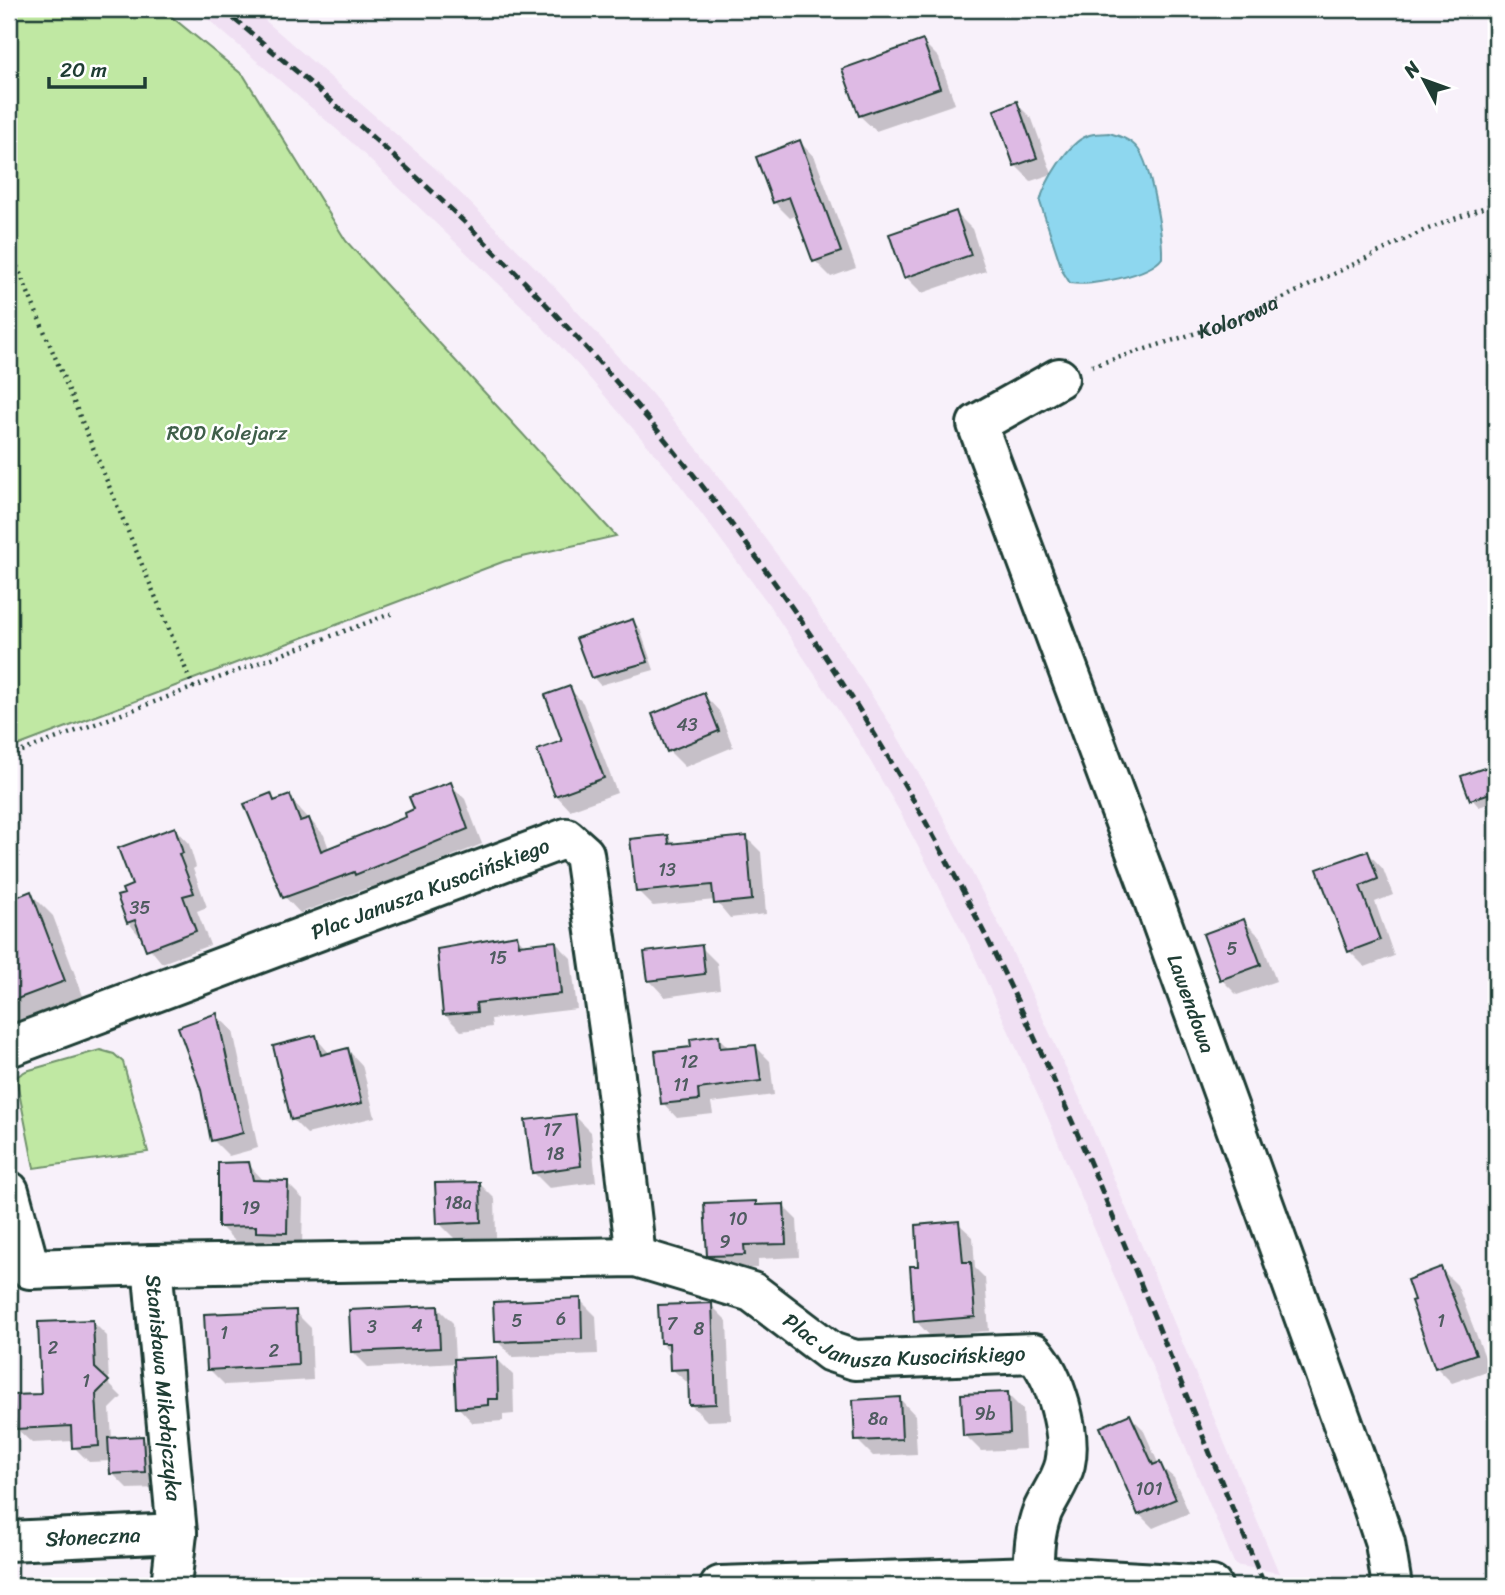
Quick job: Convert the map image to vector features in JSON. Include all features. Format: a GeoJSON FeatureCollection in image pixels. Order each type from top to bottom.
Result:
{"type":"FeatureCollection","features":[{"type":"Feature","properties":{"kind":"street","name":"Lawendowa"},"geometry":{"type":"LineString","coordinates":[[1059,378],[977,424],[1146,879],[1355,1457],[1385,1543],[1392,1586]]}},
{"type":"Feature","properties":{"kind":"street","name":"Plac Janusza Kusocińskiego"},"geometry":{"type":"LineString","coordinates":[[9,1047],[566,838],[584,854],[612,1050],[636,1257]]}},
{"type":"Feature","properties":{"kind":"street","name":"Stanisława Mikołajczyka"},"geometry":{"type":"LineString","coordinates":[[9,1191],[30,1269],[152,1265],[177,1532],[171,1586]]}},
{"type":"Feature","properties":{"kind":"street","name":"Plac Janusza Kusocińskiego"},"geometry":{"type":"LineString","coordinates":[[152,1265],[636,1257],[752,1292],[831,1352],[855,1360],[1034,1353],[1045,1364],[1054,1385],[1067,1444],[1065,1465],[1042,1513],[1034,1541],[1033,1581]]}},
{"type":"Feature","properties":{"kind":"street","name":"Słoneczna"},"geometry":{"type":"LineString","coordinates":[[9,1541],[177,1532]]}},
{"type":"Feature","properties":{"kind":"street"},"geometry":{"type":"LineString","coordinates":[[720,1586],[1033,1581],[1212,1586]]}},
{"type":"Feature","properties":{"kind":"path","name":"Kolorowa"},"geometry":{"type":"LineString","coordinates":[[1059,378],[1237,320],[1423,231],[1496,203]]}},
{"type":"Feature","properties":{"kind":"path"},"geometry":{"type":"LineString","coordinates":[[9,247],[194,689]]}},
{"type":"Feature","properties":{"kind":"path"},"geometry":{"type":"LineString","coordinates":[[9,756],[393,613]]}},
{"type":"Feature","properties":{"kind":"shaded area"},"geometry":{"type":"Polygon","coordinates":[[[196,9],[252,9],[436,169],[553,285],[651,393],[700,452],[796,580],[889,722],[931,794],[1004,934],[1082,1103],[1279,1573],[1235,1565],[1048,1118],[972,950],[900,812],[858,740],[767,602],[672,474],[580,367],[527,311],[349,140],[196,9]]]}},
{"type":"Feature","properties":{"kind":"green space","name":"ROD Kolejarz"},"geometry":{"type":"Polygon","coordinates":[[[9,9],[162,9],[244,76],[346,241],[616,536],[505,561],[9,749],[9,9]]]}},
{"type":"Feature","properties":{"kind":"green space"},"geometry":{"type":"Polygon","coordinates":[[[100,1050],[114,1054],[123,1062],[148,1152],[34,1168],[16,1077],[26,1071],[100,1050]]]}},
{"type":"Feature","properties":{"kind":"water"},"geometry":{"type":"Polygon","coordinates":[[[1109,133],[1132,143],[1143,157],[1155,201],[1162,258],[1145,270],[1119,278],[1091,283],[1070,283],[1063,272],[1040,202],[1042,194],[1072,147],[1089,135],[1109,133]]]}},
{"type":"Feature","properties":{"kind":"building"},"geometry":{"type":"Polygon","coordinates":[[[923,40],[940,88],[859,116],[842,69],[923,40]]]}},
{"type":"Feature","properties":{"kind":"building"},"geometry":{"type":"Polygon","coordinates":[[[1017,101],[1037,158],[1014,166],[994,110],[1017,101]]]}},
{"type":"Feature","properties":{"kind":"building"},"geometry":{"type":"Polygon","coordinates":[[[800,140],[841,252],[813,262],[789,197],[773,203],[756,157],[800,140]]]}},
{"type":"Feature","properties":{"kind":"building"},"geometry":{"type":"Polygon","coordinates":[[[956,211],[971,255],[904,278],[889,234],[956,211]]]}},
{"type":"Feature","properties":{"kind":"building"},"geometry":{"type":"Polygon","coordinates":[[[633,619],[648,662],[591,678],[576,638],[633,619]]]}},
{"type":"Feature","properties":{"kind":"building"},"geometry":{"type":"Polygon","coordinates":[[[570,686],[604,778],[555,796],[537,750],[562,741],[545,695],[570,686]]]}},
{"type":"Feature","properties":{"kind":"building"},"geometry":{"type":"Polygon","coordinates":[[[704,693],[719,731],[667,752],[652,714],[704,693]]]}},
{"type":"Feature","properties":{"kind":"building"},"geometry":{"type":"Polygon","coordinates":[[[1496,764],[1496,791],[1470,800],[1461,776],[1496,764]]]}},
{"type":"Feature","properties":{"kind":"building"},"geometry":{"type":"Polygon","coordinates":[[[451,782],[468,829],[355,875],[354,872],[283,898],[244,804],[271,793],[274,801],[290,795],[300,821],[309,818],[321,851],[406,817],[405,813],[414,809],[409,797],[451,782]]]}},
{"type":"Feature","properties":{"kind":"building"},"geometry":{"type":"Polygon","coordinates":[[[175,827],[183,853],[179,854],[194,893],[183,896],[196,931],[146,950],[135,920],[127,923],[117,896],[124,894],[122,889],[132,885],[118,848],[175,827]]]}},
{"type":"Feature","properties":{"kind":"building"},"geometry":{"type":"Polygon","coordinates":[[[668,835],[669,844],[747,836],[752,900],[714,904],[712,885],[636,892],[630,839],[668,835]]]}},
{"type":"Feature","properties":{"kind":"building"},"geometry":{"type":"Polygon","coordinates":[[[1368,851],[1378,879],[1360,886],[1380,940],[1348,952],[1317,869],[1368,851]]]}},
{"type":"Feature","properties":{"kind":"building"},"geometry":{"type":"Polygon","coordinates":[[[31,891],[65,981],[9,1002],[9,900],[31,891]]]}},
{"type":"Feature","properties":{"kind":"building"},"geometry":{"type":"Polygon","coordinates":[[[1244,919],[1261,965],[1220,980],[1203,934],[1244,919]]]}},
{"type":"Feature","properties":{"kind":"building"},"geometry":{"type":"Polygon","coordinates":[[[517,935],[519,945],[556,941],[561,994],[476,1003],[477,1012],[443,1015],[437,949],[517,935]]]}},
{"type":"Feature","properties":{"kind":"building"},"geometry":{"type":"Polygon","coordinates":[[[702,945],[705,974],[648,981],[644,952],[702,945]]]}},
{"type":"Feature","properties":{"kind":"building"},"geometry":{"type":"Polygon","coordinates":[[[217,1013],[243,1133],[211,1141],[201,1090],[178,1027],[217,1013]]]}},
{"type":"Feature","properties":{"kind":"building"},"geometry":{"type":"Polygon","coordinates":[[[316,1035],[321,1055],[348,1048],[362,1103],[291,1120],[273,1046],[316,1035]]]}},
{"type":"Feature","properties":{"kind":"building"},"geometry":{"type":"Polygon","coordinates":[[[719,1035],[720,1048],[756,1045],[761,1081],[698,1089],[699,1100],[661,1104],[655,1051],[691,1047],[690,1039],[719,1035]]]}},
{"type":"Feature","properties":{"kind":"building"},"geometry":{"type":"Polygon","coordinates":[[[575,1114],[581,1166],[532,1173],[525,1120],[575,1114]]]}},
{"type":"Feature","properties":{"kind":"building"},"geometry":{"type":"Polygon","coordinates":[[[249,1162],[253,1180],[288,1181],[287,1233],[256,1232],[256,1226],[218,1227],[218,1163],[249,1162]]]}},
{"type":"Feature","properties":{"kind":"building"},"geometry":{"type":"Polygon","coordinates":[[[480,1182],[481,1222],[437,1224],[435,1183],[480,1182]]]}},
{"type":"Feature","properties":{"kind":"building"},"geometry":{"type":"Polygon","coordinates":[[[756,1201],[756,1205],[784,1204],[786,1244],[744,1245],[745,1255],[707,1256],[704,1203],[756,1201]]]}},
{"type":"Feature","properties":{"kind":"building"},"geometry":{"type":"Polygon","coordinates":[[[959,1221],[963,1262],[971,1262],[975,1317],[914,1322],[910,1266],[918,1266],[916,1225],[959,1221]]]}},
{"type":"Feature","properties":{"kind":"building"},"geometry":{"type":"Polygon","coordinates":[[[1441,1267],[1476,1354],[1435,1368],[1411,1301],[1414,1300],[1407,1280],[1441,1267]]]}},
{"type":"Feature","properties":{"kind":"building"},"geometry":{"type":"Polygon","coordinates":[[[581,1298],[582,1339],[495,1342],[493,1302],[581,1298]]]}},
{"type":"Feature","properties":{"kind":"building"},"geometry":{"type":"Polygon","coordinates":[[[712,1303],[716,1404],[689,1405],[688,1369],[670,1370],[669,1343],[660,1343],[658,1305],[712,1303]]]}},
{"type":"Feature","properties":{"kind":"building"},"geometry":{"type":"Polygon","coordinates":[[[438,1306],[440,1348],[351,1352],[349,1310],[438,1306]]]}},
{"type":"Feature","properties":{"kind":"building"},"geometry":{"type":"Polygon","coordinates":[[[296,1310],[298,1365],[207,1370],[204,1314],[296,1310]]]}},
{"type":"Feature","properties":{"kind":"building"},"geometry":{"type":"Polygon","coordinates":[[[93,1320],[95,1368],[109,1381],[96,1394],[99,1446],[72,1448],[71,1426],[16,1429],[13,1395],[41,1394],[38,1322],[93,1320]]]}},
{"type":"Feature","properties":{"kind":"building"},"geometry":{"type":"Polygon","coordinates":[[[497,1357],[498,1399],[488,1399],[488,1405],[456,1408],[454,1359],[497,1357]]]}},
{"type":"Feature","properties":{"kind":"building"},"geometry":{"type":"Polygon","coordinates":[[[1008,1392],[1010,1433],[963,1436],[961,1394],[1008,1392]]]}},
{"type":"Feature","properties":{"kind":"building"},"geometry":{"type":"Polygon","coordinates":[[[900,1397],[902,1439],[855,1441],[853,1400],[900,1397]]]}},
{"type":"Feature","properties":{"kind":"building"},"geometry":{"type":"Polygon","coordinates":[[[1130,1414],[1153,1465],[1160,1462],[1176,1499],[1138,1515],[1100,1427],[1130,1414]]]}},
{"type":"Feature","properties":{"kind":"building"},"geometry":{"type":"Polygon","coordinates":[[[143,1436],[145,1472],[110,1474],[108,1438],[143,1436]]]}},
{"type":"Feature","properties":{"kind":"railway"},"geometry":{"type":"LineString","coordinates":[[222,9],[394,156],[477,234],[556,315],[607,371],[704,488],[750,548],[836,673],[915,803],[1014,993],[1101,1189],[1265,1586]]}}]}
